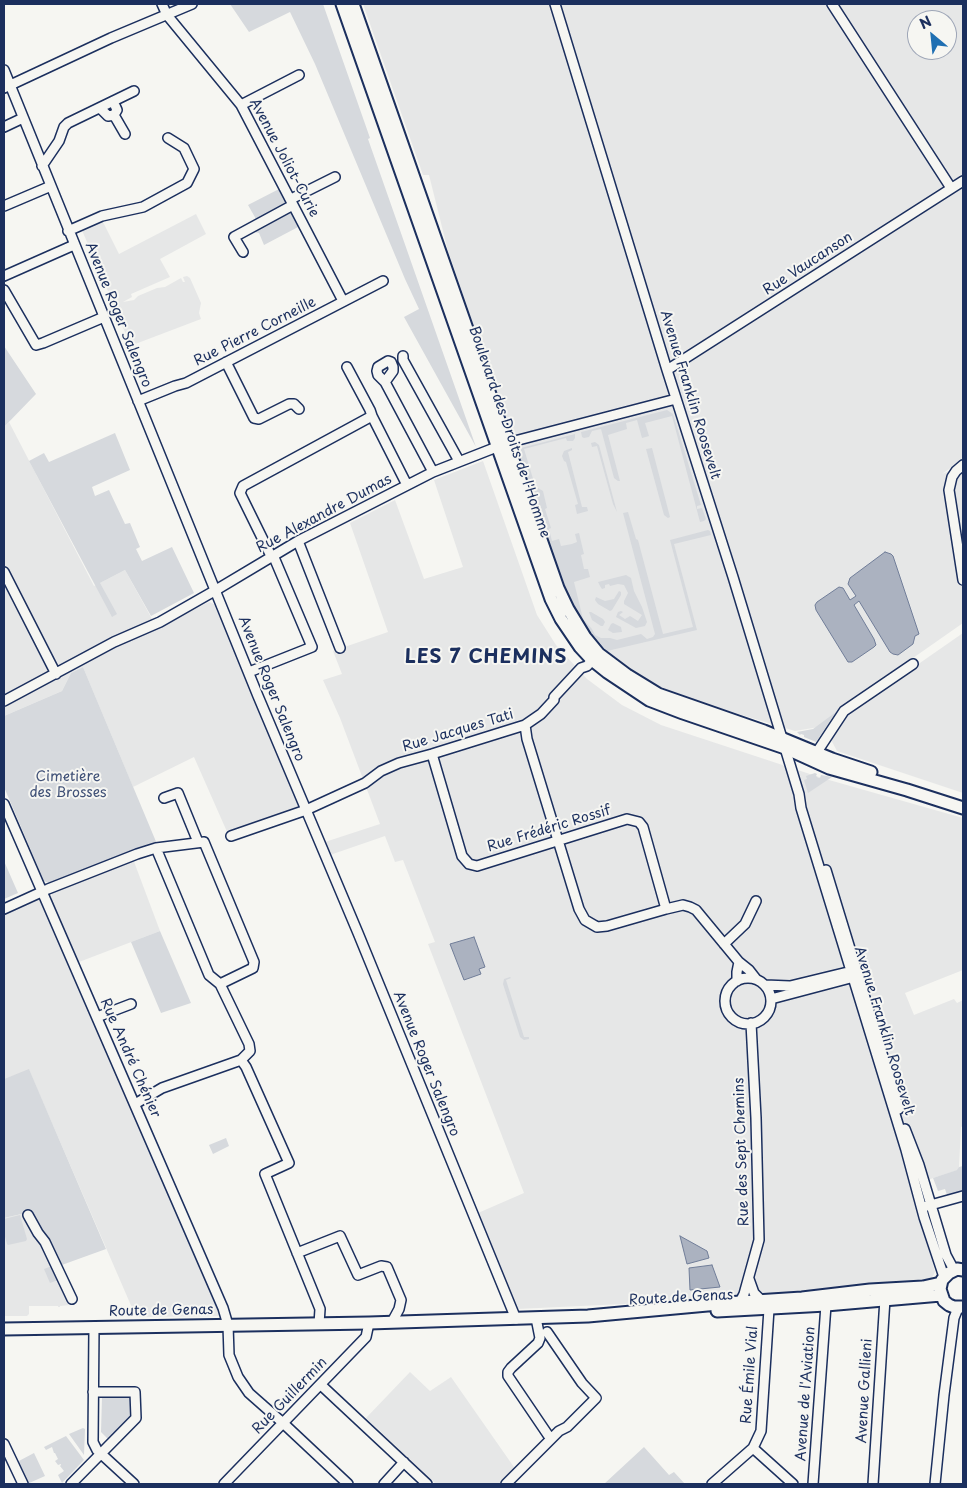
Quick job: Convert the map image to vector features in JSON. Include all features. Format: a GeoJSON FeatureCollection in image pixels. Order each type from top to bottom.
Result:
{"type":"FeatureCollection","features":[{"type":"Feature","properties":{"kind":"main road","name":"Boulevard des Droits de l'Homme"},"geometry":{"type":"LineString","coordinates":[[342,4],[502,445],[562,599],[577,625],[593,660],[618,681],[649,700],[783,743]]}},
{"type":"Feature","properties":{"kind":"main road","name":"Boulevard des Droits de l'Homme"},"geometry":{"type":"LineString","coordinates":[[353,4],[415,176],[502,445]]}},
{"type":"Feature","properties":{"kind":"main road"},"geometry":{"type":"LineString","coordinates":[[783,743],[817,752],[832,759],[963,802]]}},
{"type":"Feature","properties":{"kind":"main road"},"geometry":{"type":"LineString","coordinates":[[783,743],[829,768],[963,808]]}},
{"type":"Feature","properties":{"kind":"main road"},"geometry":{"type":"LineString","coordinates":[[949,1279],[957,1307]]}},
{"type":"Feature","properties":{"kind":"main road","name":"Route de Genas"},"geometry":{"type":"LineString","coordinates":[[4,1328],[369,1323],[595,1315],[740,1302],[765,1305],[805,1297],[883,1289],[923,1288],[949,1279]]}},
{"type":"Feature","properties":{"kind":"main road","name":"Route de Genas"},"geometry":{"type":"LineString","coordinates":[[595,1315],[638,1316],[765,1305],[826,1305],[884,1299],[949,1279]]}},
{"type":"Feature","properties":{"kind":"street","name":"Avenue Joliot-Curie"},"geometry":{"type":"LineString","coordinates":[[162,4],[167,15],[241,105],[343,302]]}},
{"type":"Feature","properties":{"kind":"street"},"geometry":{"type":"LineString","coordinates":[[7,87],[111,38],[192,4]]}},
{"type":"Feature","properties":{"kind":"street","name":"Avenue Franklin Roosevelt"},"geometry":{"type":"LineString","coordinates":[[555,4],[730,568],[799,794],[801,808],[919,1165],[926,1206]]}},
{"type":"Feature","properties":{"kind":"street"},"geometry":{"type":"LineString","coordinates":[[832,4],[951,188]]}},
{"type":"Feature","properties":{"kind":"street","name":"Avenue Roger Salengro"},"geometry":{"type":"LineString","coordinates":[[4,70],[7,87],[23,118],[516,1318]]}},
{"type":"Feature","properties":{"kind":"street"},"geometry":{"type":"LineString","coordinates":[[241,105],[298,75]]}},
{"type":"Feature","properties":{"kind":"street"},"geometry":{"type":"LineString","coordinates":[[42,166],[59,141],[64,127],[68,123],[134,91]]}},
{"type":"Feature","properties":{"kind":"street"},"geometry":{"type":"LineString","coordinates":[[113,101],[117,110],[114,115]]}},
{"type":"Feature","properties":{"kind":"street"},"geometry":{"type":"LineString","coordinates":[[100,108],[108,116],[114,115]]}},
{"type":"Feature","properties":{"kind":"street"},"geometry":{"type":"LineString","coordinates":[[114,115],[125,134]]}},
{"type":"Feature","properties":{"kind":"street"},"geometry":{"type":"LineString","coordinates":[[4,127],[23,118]]}},
{"type":"Feature","properties":{"kind":"street"},"geometry":{"type":"LineString","coordinates":[[68,231],[102,216],[143,207],[187,183],[194,169],[184,148],[168,138]]}},
{"type":"Feature","properties":{"kind":"street"},"geometry":{"type":"LineString","coordinates":[[243,252],[234,236],[335,177]]}},
{"type":"Feature","properties":{"kind":"street","name":"Rue Vaucanson"},"geometry":{"type":"LineString","coordinates":[[667,370],[963,181]]}},
{"type":"Feature","properties":{"kind":"street"},"geometry":{"type":"LineString","coordinates":[[4,206],[50,186]]}},
{"type":"Feature","properties":{"kind":"street"},"geometry":{"type":"LineString","coordinates":[[4,276],[74,245]]}},
{"type":"Feature","properties":{"kind":"street","name":"Rue Pierre Corneille"},"geometry":{"type":"LineString","coordinates":[[138,401],[186,383],[383,281]]}},
{"type":"Feature","properties":{"kind":"street"},"geometry":{"type":"LineString","coordinates":[[4,290],[36,345],[104,318]]}},
{"type":"Feature","properties":{"kind":"street"},"geometry":{"type":"LineString","coordinates":[[403,356],[403,360],[459,461]]}},
{"type":"Feature","properties":{"kind":"street"},"geometry":{"type":"LineString","coordinates":[[226,362],[254,418],[259,419],[289,404],[294,404],[299,409]]}},
{"type":"Feature","properties":{"kind":"street"},"geometry":{"type":"LineString","coordinates":[[346,367],[370,410],[407,485]]}},
{"type":"Feature","properties":{"kind":"street"},"geometry":{"type":"LineString","coordinates":[[385,382],[433,472]]}},
{"type":"Feature","properties":{"kind":"street","name":"Rue Alexandre Dumas"},"geometry":{"type":"LineString","coordinates":[[4,701],[114,642],[160,622],[298,541],[433,472],[502,445],[676,398]]}},
{"type":"Feature","properties":{"kind":"street"},"geometry":{"type":"LineString","coordinates":[[249,672],[312,647],[272,556],[240,493],[243,486],[372,416]]}},
{"type":"Feature","properties":{"kind":"street"},"geometry":{"type":"LineString","coordinates":[[963,465],[952,477],[949,490],[963,580]]}},
{"type":"Feature","properties":{"kind":"street"},"geometry":{"type":"LineString","coordinates":[[298,541],[340,648]]}},
{"type":"Feature","properties":{"kind":"street"},"geometry":{"type":"LineString","coordinates":[[4,572],[56,674]]}},
{"type":"Feature","properties":{"kind":"street","name":"Rue Jacques Tati"},"geometry":{"type":"LineString","coordinates":[[230,836],[306,810],[365,783],[381,771],[399,763],[525,725],[541,714],[554,700],[558,700],[585,672],[593,660]]}},
{"type":"Feature","properties":{"kind":"street"},"geometry":{"type":"LineString","coordinates":[[817,752],[844,711],[913,664]]}},
{"type":"Feature","properties":{"kind":"street"},"geometry":{"type":"LineString","coordinates":[[525,725],[579,909],[585,920],[597,927],[608,926],[666,908],[683,905],[696,910],[739,962],[765,985],[770,992],[771,999],[768,1013],[758,1021],[744,1023],[732,1016],[728,1011],[726,1004],[727,992],[737,981],[743,978],[756,979]]}},
{"type":"Feature","properties":{"kind":"street","name":"Rue Frédéric Rossif"},"geometry":{"type":"LineString","coordinates":[[432,754],[462,856],[468,864],[477,866],[627,819],[638,822],[643,827],[666,908]]}},
{"type":"Feature","properties":{"kind":"street"},"geometry":{"type":"LineString","coordinates":[[164,798],[178,793],[254,962],[253,968],[220,984]]}},
{"type":"Feature","properties":{"kind":"street","name":"Rue André Chénier"},"geometry":{"type":"LineString","coordinates":[[4,804],[223,1308],[228,1325],[229,1354],[238,1377],[249,1393],[284,1423],[348,1484]]}},
{"type":"Feature","properties":{"kind":"street"},"geometry":{"type":"LineString","coordinates":[[4,908],[137,854],[156,848],[201,842]]}},
{"type":"Feature","properties":{"kind":"street"},"geometry":{"type":"LineString","coordinates":[[135,1104],[162,1088],[241,1060],[250,1051],[249,1044],[220,984],[209,976],[156,848]]}},
{"type":"Feature","properties":{"kind":"street"},"geometry":{"type":"LineString","coordinates":[[724,944],[745,924],[756,901]]}},
{"type":"Feature","properties":{"kind":"street"},"geometry":{"type":"LineString","coordinates":[[737,981],[736,972],[739,962]]}},
{"type":"Feature","properties":{"kind":"street"},"geometry":{"type":"LineString","coordinates":[[765,985],[790,986],[855,974]]}},
{"type":"Feature","properties":{"kind":"street"},"geometry":{"type":"LineString","coordinates":[[771,999],[855,974]]}},
{"type":"Feature","properties":{"kind":"street","name":"Avenue Franklin Roosevelt"},"geometry":{"type":"LineString","coordinates":[[855,974],[891,1102],[926,1206],[946,1255],[949,1279]]}},
{"type":"Feature","properties":{"kind":"street"},"geometry":{"type":"LineString","coordinates":[[97,1017],[131,1004]]}},
{"type":"Feature","properties":{"kind":"street","name":"Rue des Sept Chemins"},"geometry":{"type":"LineString","coordinates":[[740,1302],[759,1240],[751,1023]]}},
{"type":"Feature","properties":{"kind":"street"},"geometry":{"type":"LineString","coordinates":[[241,1060],[251,1076],[289,1163],[265,1174],[320,1309],[319,1324]]}},
{"type":"Feature","properties":{"kind":"street"},"geometry":{"type":"LineString","coordinates":[[891,1102],[897,1112],[900,1112]]}},
{"type":"Feature","properties":{"kind":"street"},"geometry":{"type":"LineString","coordinates":[[926,1206],[963,1196]]}},
{"type":"Feature","properties":{"kind":"street"},"geometry":{"type":"LineString","coordinates":[[28,1215],[45,1242],[72,1299]]}},
{"type":"Feature","properties":{"kind":"street"},"geometry":{"type":"LineString","coordinates":[[297,1253],[340,1236],[358,1275],[381,1266],[387,1267],[401,1300],[400,1309],[392,1322]]}},
{"type":"Feature","properties":{"kind":"street"},"geometry":{"type":"LineString","coordinates":[[748,1278],[754,1293],[765,1305]]}},
{"type":"Feature","properties":{"kind":"street","name":"Route de Genas"},"geometry":{"type":"LineString","coordinates":[[805,1297],[820,1300],[826,1305]]}},
{"type":"Feature","properties":{"kind":"street","name":"Avenue Gallieni"},"geometry":{"type":"LineString","coordinates":[[873,1484],[884,1299]]}},
{"type":"Feature","properties":{"kind":"street"},"geometry":{"type":"LineString","coordinates":[[638,1316],[650,1313],[734,1306],[740,1302]]}},
{"type":"Feature","properties":{"kind":"street","name":"Rue Émile Vial"},"geometry":{"type":"LineString","coordinates":[[753,1448],[760,1431],[765,1305]]}},
{"type":"Feature","properties":{"kind":"street","name":"Avenue de l'Aviation"},"geometry":{"type":"LineString","coordinates":[[813,1484],[826,1305]]}},
{"type":"Feature","properties":{"kind":"street"},"geometry":{"type":"LineString","coordinates":[[935,1484],[944,1395],[946,1346],[957,1307]]}},
{"type":"Feature","properties":{"kind":"street"},"geometry":{"type":"LineString","coordinates":[[536,1318],[540,1338],[538,1343],[511,1368],[508,1376],[548,1435]]}},
{"type":"Feature","properties":{"kind":"street","name":"Rue Guillermin"},"geometry":{"type":"LineString","coordinates":[[224,1484],[366,1337],[369,1323]]}},
{"type":"Feature","properties":{"kind":"street"},"geometry":{"type":"LineString","coordinates":[[94,1327],[94,1447],[134,1484]]}},
{"type":"Feature","properties":{"kind":"street"},"geometry":{"type":"LineString","coordinates":[[506,1484],[559,1431],[567,1427],[596,1398],[582,1383],[547,1332]]}},
{"type":"Feature","properties":{"kind":"street"},"geometry":{"type":"LineString","coordinates":[[321,1385],[426,1484]]}},
{"type":"Feature","properties":{"kind":"street"},"geometry":{"type":"LineString","coordinates":[[71,1484],[136,1418],[135,1392],[93,1392]]}},
{"type":"Feature","properties":{"kind":"street"},"geometry":{"type":"LineString","coordinates":[[4,1444],[23,1484]]}},
{"type":"Feature","properties":{"kind":"street"},"geometry":{"type":"LineString","coordinates":[[712,1484],[753,1448],[793,1484]]}},
{"type":"Feature","properties":{"kind":"street"},"geometry":{"type":"LineString","coordinates":[[384,1484],[404,1462]]}},
{"type":"Feature","properties":{"kind":"shaded area"},"geometry":{"type":"Polygon","coordinates":[[[363,4],[963,4],[963,459],[942,474],[963,465],[963,623],[819,727],[795,731],[682,697],[651,682],[616,660],[577,614],[559,573],[448,251],[429,175],[423,175],[363,4]]]}},
{"type":"Feature","properties":{"kind":"shaded area"},"geometry":{"type":"Polygon","coordinates":[[[196,214],[206,234],[160,259],[170,277],[131,294],[132,297],[123,302],[134,300],[138,296],[157,288],[165,287],[181,278],[185,282],[183,277],[187,276],[190,278],[201,303],[199,313],[201,319],[130,346],[129,343],[132,342],[127,343],[125,332],[81,228],[102,220],[119,254],[196,214]]]}},
{"type":"Feature","properties":{"kind":"shaded area"},"geometry":{"type":"Polygon","coordinates":[[[9,422],[94,586],[125,570],[157,628],[209,602],[214,604],[299,807],[228,834],[194,757],[133,787],[83,667],[71,673],[62,691],[4,716],[4,427],[9,422]]]}},
{"type":"Feature","properties":{"kind":"shaded area"},"geometry":{"type":"Polygon","coordinates":[[[483,461],[537,615],[556,645],[587,679],[622,705],[661,725],[822,778],[963,818],[963,970],[905,993],[914,1015],[954,999],[957,1003],[963,1000],[963,1126],[961,1127],[959,1167],[958,1170],[912,1185],[935,1272],[931,1279],[825,1291],[517,1309],[478,1213],[524,1193],[428,944],[435,942],[403,860],[395,862],[385,836],[330,855],[325,842],[380,824],[340,718],[323,680],[342,674],[333,651],[388,632],[350,523],[395,500],[424,579],[463,567],[434,480],[483,461]]]}},
{"type":"Feature","properties":{"kind":"shaded area"},"geometry":{"type":"Polygon","coordinates":[[[885,552],[893,556],[919,634],[915,636],[913,644],[898,655],[893,654],[859,601],[854,605],[876,645],[852,662],[848,662],[816,610],[815,605],[839,587],[843,588],[850,600],[856,596],[848,584],[850,578],[885,552]]]}},
{"type":"Feature","properties":{"kind":"shaded area"},"geometry":{"type":"Polygon","coordinates":[[[963,633],[963,793],[837,751],[830,738],[848,713],[963,633]]]}},
{"type":"Feature","properties":{"kind":"shaded area"},"geometry":{"type":"Polygon","coordinates":[[[130,851],[160,931],[79,962],[231,1316],[136,1317],[29,1070],[4,1079],[4,908],[42,892],[52,896],[51,884],[130,851]]]}},
{"type":"Feature","properties":{"kind":"shaded area"},"geometry":{"type":"Polygon","coordinates":[[[474,937],[485,967],[479,969],[481,974],[464,980],[450,944],[474,937]]]}},
{"type":"Feature","properties":{"kind":"shaded area"},"geometry":{"type":"Polygon","coordinates":[[[30,1212],[43,1232],[73,1298],[70,1299],[70,1305],[60,1307],[29,1306],[29,1314],[27,1316],[4,1316],[4,1218],[30,1212]]]}},
{"type":"Feature","properties":{"kind":"shaded area"},"geometry":{"type":"Polygon","coordinates":[[[680,1236],[707,1251],[709,1258],[687,1264],[680,1236]]]}},
{"type":"Feature","properties":{"kind":"shaded area"},"geometry":{"type":"Polygon","coordinates":[[[712,1265],[720,1287],[690,1290],[689,1268],[712,1265]]]}},
{"type":"Feature","properties":{"kind":"shaded area"},"geometry":{"type":"Polygon","coordinates":[[[410,1372],[430,1391],[451,1377],[516,1470],[501,1484],[436,1484],[366,1418],[410,1372]]]}},
{"type":"Feature","properties":{"kind":"green space"},"geometry":{"type":"Polygon","coordinates":[[[230,4],[323,4],[370,138],[368,139],[476,447],[404,317],[419,309],[315,64],[290,12],[249,32],[230,4]]]}},
{"type":"Feature","properties":{"kind":"green space"},"geometry":{"type":"Polygon","coordinates":[[[281,188],[300,226],[264,245],[259,233],[251,231],[260,226],[248,205],[281,188]]]}},
{"type":"Feature","properties":{"kind":"green space"},"geometry":{"type":"Polygon","coordinates":[[[4,346],[36,394],[4,427],[4,346]]]}},
{"type":"Feature","properties":{"kind":"green space"},"geometry":{"type":"Polygon","coordinates":[[[667,410],[673,414],[701,505],[697,506],[697,509],[702,508],[706,519],[704,521],[700,522],[672,416],[645,423],[649,436],[642,438],[637,420],[626,423],[627,429],[608,435],[620,481],[614,478],[601,429],[592,431],[589,437],[582,437],[581,432],[667,410]]]}},
{"type":"Feature","properties":{"kind":"green space"},"geometry":{"type":"Polygon","coordinates":[[[115,433],[130,470],[92,487],[95,496],[109,490],[125,524],[130,523],[140,547],[136,549],[142,561],[172,547],[194,593],[151,616],[125,570],[100,583],[117,614],[112,617],[29,461],[44,453],[49,462],[115,433]]]}},
{"type":"Feature","properties":{"kind":"green space"},"geometry":{"type":"Polygon","coordinates":[[[575,434],[573,441],[567,441],[566,438],[524,449],[534,482],[528,484],[517,449],[575,434]]]}},
{"type":"Feature","properties":{"kind":"green space"},"geometry":{"type":"Polygon","coordinates":[[[595,442],[599,445],[617,512],[613,504],[597,446],[592,447],[591,443],[595,442]]]}},
{"type":"Feature","properties":{"kind":"green space"},"geometry":{"type":"Polygon","coordinates":[[[572,448],[568,452],[582,507],[587,507],[588,511],[577,514],[575,505],[578,504],[566,462],[562,456],[564,451],[572,448]]]}},
{"type":"Feature","properties":{"kind":"green space"},"geometry":{"type":"Polygon","coordinates":[[[652,448],[670,517],[668,518],[664,515],[646,449],[652,448]]]}},
{"type":"Feature","properties":{"kind":"green space"},"geometry":{"type":"Polygon","coordinates":[[[538,488],[543,491],[552,541],[559,539],[561,546],[572,544],[577,542],[575,534],[579,533],[584,554],[581,555],[584,569],[588,569],[590,577],[574,582],[583,619],[595,635],[601,638],[617,640],[641,634],[647,639],[655,634],[623,513],[628,512],[636,539],[638,540],[663,634],[693,627],[670,540],[710,531],[711,535],[674,544],[697,630],[607,651],[587,628],[568,595],[530,490],[538,488]]]}},
{"type":"Feature","properties":{"kind":"green space"},"geometry":{"type":"Polygon","coordinates":[[[626,575],[631,578],[634,591],[642,607],[647,622],[645,626],[636,628],[616,617],[618,612],[621,611],[623,612],[619,615],[625,619],[630,616],[638,621],[642,615],[624,604],[628,593],[624,585],[610,586],[609,584],[605,585],[605,588],[602,589],[598,582],[626,575]]]}},
{"type":"Feature","properties":{"kind":"green space"},"geometry":{"type":"Polygon","coordinates":[[[619,591],[621,595],[610,611],[595,600],[596,597],[605,601],[614,599],[619,591]]]}},
{"type":"Feature","properties":{"kind":"green space"},"geometry":{"type":"Polygon","coordinates":[[[589,612],[603,619],[605,622],[603,626],[592,620],[589,612]]]}},
{"type":"Feature","properties":{"kind":"green space"},"geometry":{"type":"Polygon","coordinates":[[[613,623],[621,627],[622,632],[613,633],[608,630],[613,623]]]}},
{"type":"Feature","properties":{"kind":"green space","name":"Cimetière des Brosses"},"geometry":{"type":"Polygon","coordinates":[[[83,667],[157,844],[130,851],[51,884],[44,881],[4,787],[4,716],[62,691],[71,673],[83,667]]]}},
{"type":"Feature","properties":{"kind":"green space"},"geometry":{"type":"Polygon","coordinates":[[[836,712],[816,742],[797,732],[813,729],[836,712]]]}},
{"type":"Feature","properties":{"kind":"green space"},"geometry":{"type":"Polygon","coordinates":[[[815,773],[818,778],[821,775],[832,777],[808,793],[804,780],[807,779],[806,776],[815,773]]]}},
{"type":"Feature","properties":{"kind":"green space"},"geometry":{"type":"Polygon","coordinates":[[[4,861],[18,893],[4,899],[4,861]]]}},
{"type":"Feature","properties":{"kind":"green space"},"geometry":{"type":"Polygon","coordinates":[[[160,931],[191,1003],[161,1013],[131,942],[160,931]]]}},
{"type":"Feature","properties":{"kind":"green space"},"geometry":{"type":"Polygon","coordinates":[[[510,977],[506,980],[524,1037],[529,1037],[529,1039],[524,1040],[520,1037],[503,984],[504,979],[510,977]]]}},
{"type":"Feature","properties":{"kind":"green space"},"geometry":{"type":"Polygon","coordinates":[[[29,1069],[106,1249],[59,1266],[44,1232],[40,1233],[30,1212],[4,1218],[4,1079],[29,1069]]]}},
{"type":"Feature","properties":{"kind":"green space"},"geometry":{"type":"Polygon","coordinates":[[[226,1138],[229,1146],[213,1154],[209,1145],[226,1138]]]}},
{"type":"Feature","properties":{"kind":"green space"},"geometry":{"type":"Polygon","coordinates":[[[963,1166],[963,1191],[947,1195],[945,1189],[938,1191],[933,1178],[963,1166]]]}},
{"type":"Feature","properties":{"kind":"green space"},"geometry":{"type":"Polygon","coordinates":[[[20,1215],[27,1239],[26,1241],[8,1245],[4,1233],[4,1219],[20,1215]]]}},
{"type":"Feature","properties":{"kind":"green space"},"geometry":{"type":"Polygon","coordinates":[[[52,1266],[58,1280],[50,1283],[44,1269],[52,1266]]]}},
{"type":"Feature","properties":{"kind":"green space"},"geometry":{"type":"Polygon","coordinates":[[[102,1397],[129,1397],[132,1401],[131,1416],[108,1439],[101,1432],[102,1397]]]}},
{"type":"Feature","properties":{"kind":"green space"},"geometry":{"type":"Polygon","coordinates":[[[83,1428],[85,1429],[84,1455],[69,1434],[83,1428]]]}},
{"type":"Feature","properties":{"kind":"green space"},"geometry":{"type":"Polygon","coordinates":[[[66,1436],[84,1460],[62,1483],[58,1475],[64,1471],[60,1466],[61,1464],[58,1465],[55,1461],[58,1459],[52,1447],[46,1450],[44,1447],[66,1436]]]}},
{"type":"Feature","properties":{"kind":"green space"},"geometry":{"type":"Polygon","coordinates":[[[644,1447],[669,1475],[674,1472],[685,1484],[604,1484],[644,1447]]]}},
{"type":"Feature","properties":{"kind":"green space"},"geometry":{"type":"Polygon","coordinates":[[[34,1453],[45,1476],[27,1484],[17,1462],[34,1453]]]}},
{"type":"Feature","properties":{"kind":"district","name":"LES 7 CHEMINS"},"geometry":{"type":"Point","coordinates":[486,658]}}]}
